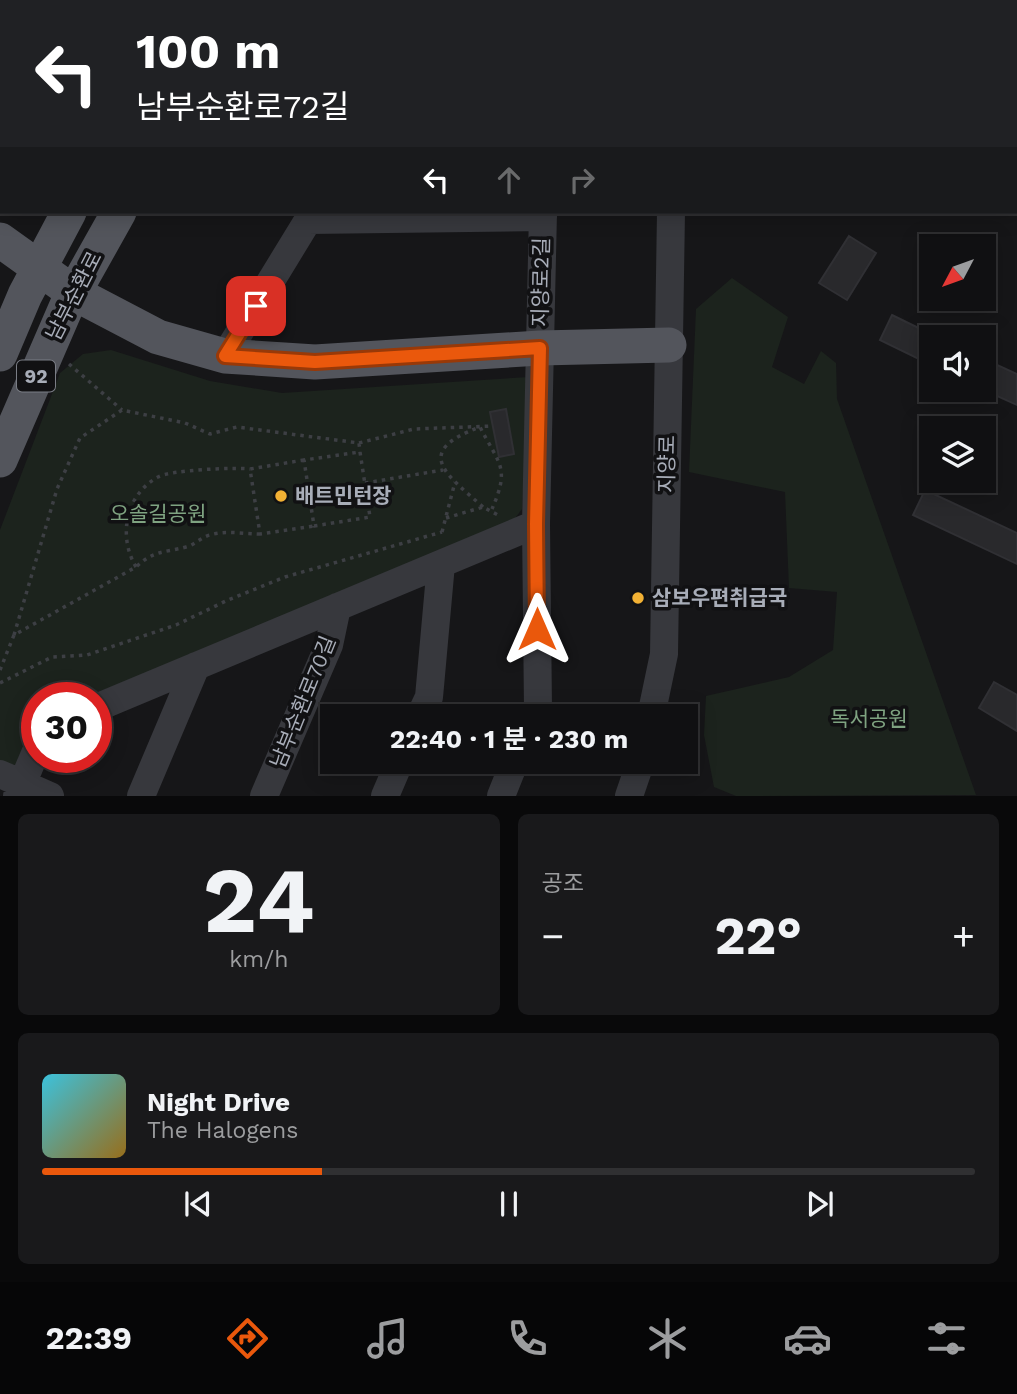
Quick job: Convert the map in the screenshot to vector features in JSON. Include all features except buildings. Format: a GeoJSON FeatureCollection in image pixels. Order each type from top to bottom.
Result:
{"type":"FeatureCollection","features":[{"type":"Feature","properties":{"kind":"main road","name":"남부순환로"},"geometry":{"type":"LineString","coordinates":[[0,354],[25,295],[68,214]]}},
{"type":"Feature","properties":{"kind":"main road","name":"남부순환로"},"geometry":{"type":"LineString","coordinates":[[0,460],[74,293],[118,214]]}},
{"type":"Feature","properties":{"kind":"main road"},"geometry":{"type":"LineString","coordinates":[[0,240],[74,293],[158,337],[225,356],[315,362],[540,348],[669,345]]}},
{"type":"Feature","properties":{"kind":"street","name":"지양로2길"},"geometry":{"type":"LineString","coordinates":[[311,216],[543,214],[540,348]]}},
{"type":"Feature","properties":{"kind":"street","name":"지양로"},"geometry":{"type":"LineString","coordinates":[[654,704],[664,654],[671,214]]}},
{"type":"Feature","properties":{"kind":"street"},"geometry":{"type":"LineString","coordinates":[[225,356],[311,216]]}},
{"type":"Feature","properties":{"kind":"street"},"geometry":{"type":"LineString","coordinates":[[538,704],[523,529],[540,348]]}},
{"type":"Feature","properties":{"kind":"street","name":"남부순환로70길"},"geometry":{"type":"LineString","coordinates":[[112,701],[523,529]]}},
{"type":"Feature","properties":{"kind":"street"},"geometry":{"type":"LineString","coordinates":[[426,704],[429,697],[441,564]]}},
{"type":"Feature","properties":{"kind":"street","name":"남부순환로70길"},"geometry":{"type":"LineString","coordinates":[[264,796],[330,645],[337,607]]}},
{"type":"Feature","properties":{"kind":"street"},"geometry":{"type":"LineString","coordinates":[[141,796],[196,666]]}},
{"type":"Feature","properties":{"kind":"street"},"geometry":{"type":"LineString","coordinates":[[385,796],[394,774]]}},
{"type":"Feature","properties":{"kind":"street"},"geometry":{"type":"LineString","coordinates":[[501,796],[510,774]]}},
{"type":"Feature","properties":{"kind":"street"},"geometry":{"type":"LineString","coordinates":[[629,796],[637,774]]}},
{"type":"Feature","properties":{"kind":"street"},"geometry":{"type":"LineString","coordinates":[[13,784],[50,796]]}},
{"type":"Feature","properties":{"kind":"path"},"geometry":{"type":"LineString","coordinates":[[69,364],[122,410],[185,423],[210,434],[237,427],[359,443],[414,429],[493,426]]}},
{"type":"Feature","properties":{"kind":"path"},"geometry":{"type":"LineString","coordinates":[[0,670],[57,489],[80,438],[122,410]]}},
{"type":"Feature","properties":{"kind":"path"},"geometry":{"type":"LineString","coordinates":[[480,427],[453,438],[444,447],[441,460],[443,470],[506,523],[523,529]]}},
{"type":"Feature","properties":{"kind":"path"},"geometry":{"type":"LineString","coordinates":[[480,427],[503,472],[502,486],[492,509]]}},
{"type":"Feature","properties":{"kind":"path"},"geometry":{"type":"LineString","coordinates":[[13,635],[136,567],[148,556],[162,550],[187,547],[207,535],[260,534],[370,517],[359,443]]}},
{"type":"Feature","properties":{"kind":"path"},"geometry":{"type":"LineString","coordinates":[[136,567],[127,553],[125,529],[128,513],[144,489],[160,475],[211,471],[229,466],[250,469],[360,452]]}},
{"type":"Feature","properties":{"kind":"path"},"geometry":{"type":"LineString","coordinates":[[304,460],[314,526]]}},
{"type":"Feature","properties":{"kind":"path"},"geometry":{"type":"LineString","coordinates":[[250,469],[260,534]]}},
{"type":"Feature","properties":{"kind":"path"},"geometry":{"type":"LineString","coordinates":[[365,484],[443,470]]}},
{"type":"Feature","properties":{"kind":"path"},"geometry":{"type":"LineString","coordinates":[[0,683],[52,657],[87,655],[176,625],[285,577],[443,533],[455,482]]}},
{"type":"Feature","properties":{"kind":"path"},"geometry":{"type":"LineString","coordinates":[[446,518],[483,506]]}},
{"type":"Feature","properties":{"kind":"green space","name":"독서공원"},"geometry":{"type":"Polygon","coordinates":[[[732,278],[788,317],[772,367],[804,384],[821,351],[836,363],[837,399],[976,795],[736,796],[714,787],[704,735],[706,696],[789,677],[833,650],[837,592],[789,588],[785,492],[689,472],[696,309],[732,278]]]}},
{"type":"Feature","properties":{"kind":"green space","name":"오솔길공원"},"geometry":{"type":"Polygon","coordinates":[[[111,350],[210,381],[282,393],[529,377],[522,509],[510,525],[112,687],[112,682],[21,682],[21,756],[14,772],[0,766],[0,530],[60,373],[83,354],[111,350]]]}},
{"type":"Feature","properties":{"kind":"place","name":"배트민턴장"},"geometry":{"type":"Point","coordinates":[281,496]}},
{"type":"Feature","properties":{"kind":"place","name":"삼보우편취급국"},"geometry":{"type":"Point","coordinates":[638,598]}},
{"type":"Feature","properties":{"kind":"route"},"geometry":{"type":"LineString","coordinates":[[256,306],[225,356],[315,362],[540,348],[536,524],[537,629]]}}]}
